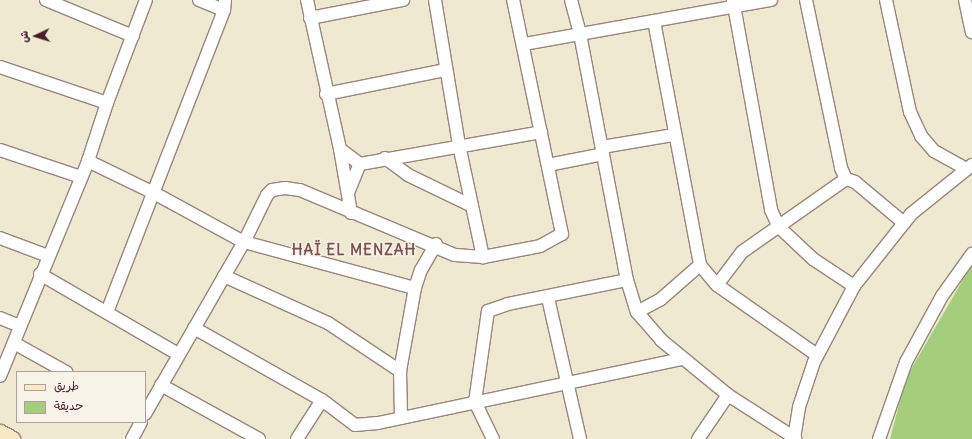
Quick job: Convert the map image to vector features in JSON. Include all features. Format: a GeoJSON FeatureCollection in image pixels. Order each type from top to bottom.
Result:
{"type":"FeatureCollection","features":[{"type":"Feature","properties":{"kind":"main road"},"geometry":{"type":"LineString","coordinates":[[0,433],[11,439]]}},
{"type":"Feature","properties":{"kind":"street"},"geometry":{"type":"LineString","coordinates":[[0,376],[40,274],[88,161],[107,103],[146,0]]}},
{"type":"Feature","properties":{"kind":"street"},"geometry":{"type":"LineString","coordinates":[[107,312],[225,5],[199,0]]}},
{"type":"Feature","properties":{"kind":"street"},"geometry":{"type":"LineString","coordinates":[[306,0],[326,94],[340,149],[340,163],[348,193],[351,213]]}},
{"type":"Feature","properties":{"kind":"street"},"geometry":{"type":"LineString","coordinates":[[310,18],[403,0]]}},
{"type":"Feature","properties":{"kind":"street"},"geometry":{"type":"LineString","coordinates":[[435,0],[445,70],[459,145],[483,257]]}},
{"type":"Feature","properties":{"kind":"street"},"geometry":{"type":"LineString","coordinates":[[146,412],[178,354],[244,242],[267,195],[272,190],[285,188],[300,190],[351,213],[436,244],[455,255],[483,257],[540,246],[562,234],[514,0]]}},
{"type":"Feature","properties":{"kind":"street"},"geometry":{"type":"LineString","coordinates":[[571,0],[580,34],[627,280],[637,312],[648,328],[683,359],[728,395],[795,439],[799,407],[817,355],[854,286],[904,223],[969,167],[934,151],[920,136],[910,112],[886,0]]}},
{"type":"Feature","properties":{"kind":"street"},"geometry":{"type":"LineString","coordinates":[[524,44],[654,22],[734,3],[771,0]]}},
{"type":"Feature","properties":{"kind":"street"},"geometry":{"type":"LineString","coordinates":[[806,0],[841,168],[846,179],[855,182],[904,223]]}},
{"type":"Feature","properties":{"kind":"street"},"geometry":{"type":"LineString","coordinates":[[965,0],[972,32]]}},
{"type":"Feature","properties":{"kind":"street"},"geometry":{"type":"LineString","coordinates":[[50,1],[133,36]]}},
{"type":"Feature","properties":{"kind":"street"},"geometry":{"type":"LineString","coordinates":[[734,3],[771,210],[779,227],[813,259],[854,286]]}},
{"type":"Feature","properties":{"kind":"street"},"geometry":{"type":"LineString","coordinates":[[654,22],[674,135],[700,265],[717,285],[817,355]]}},
{"type":"Feature","properties":{"kind":"street"},"geometry":{"type":"LineString","coordinates":[[0,67],[107,103]]}},
{"type":"Feature","properties":{"kind":"street"},"geometry":{"type":"LineString","coordinates":[[326,94],[445,70]]}},
{"type":"Feature","properties":{"kind":"street"},"geometry":{"type":"LineString","coordinates":[[360,164],[385,158],[541,132]]}},
{"type":"Feature","properties":{"kind":"street"},"geometry":{"type":"LineString","coordinates":[[548,165],[603,150],[674,135]]}},
{"type":"Feature","properties":{"kind":"street"},"geometry":{"type":"LineString","coordinates":[[340,149],[360,164]]}},
{"type":"Feature","properties":{"kind":"street"},"geometry":{"type":"LineString","coordinates":[[0,150],[81,177]]}},
{"type":"Feature","properties":{"kind":"street"},"geometry":{"type":"LineString","coordinates":[[385,158],[408,175],[472,206]]}},
{"type":"Feature","properties":{"kind":"street"},"geometry":{"type":"LineString","coordinates":[[88,161],[154,193],[244,242],[415,288]]}},
{"type":"Feature","properties":{"kind":"street"},"geometry":{"type":"LineString","coordinates":[[348,193],[360,164]]}},
{"type":"Feature","properties":{"kind":"street"},"geometry":{"type":"LineString","coordinates":[[717,285],[742,252],[846,179]]}},
{"type":"Feature","properties":{"kind":"street"},"geometry":{"type":"LineString","coordinates":[[0,238],[48,256]]}},
{"type":"Feature","properties":{"kind":"street"},"geometry":{"type":"LineString","coordinates":[[401,418],[400,371],[415,288],[421,270],[436,244]]}},
{"type":"Feature","properties":{"kind":"street"},"geometry":{"type":"LineString","coordinates":[[879,439],[906,362],[942,296],[972,254]]}},
{"type":"Feature","properties":{"kind":"street"},"geometry":{"type":"LineString","coordinates":[[637,312],[661,299],[700,265]]}},
{"type":"Feature","properties":{"kind":"street"},"geometry":{"type":"LineString","coordinates":[[40,274],[178,354]]}},
{"type":"Feature","properties":{"kind":"street"},"geometry":{"type":"LineString","coordinates":[[224,276],[328,322],[400,371]]}},
{"type":"Feature","properties":{"kind":"street"},"geometry":{"type":"LineString","coordinates":[[493,439],[475,402],[488,311],[508,304],[548,298],[627,280]]}},
{"type":"Feature","properties":{"kind":"street"},"geometry":{"type":"LineString","coordinates":[[548,298],[566,385],[580,439]]}},
{"type":"Feature","properties":{"kind":"street"},"geometry":{"type":"LineString","coordinates":[[0,318],[20,326]]}},
{"type":"Feature","properties":{"kind":"street"},"geometry":{"type":"LineString","coordinates":[[194,328],[322,400],[355,425],[401,418],[566,385],[683,359]]}},
{"type":"Feature","properties":{"kind":"street"},"geometry":{"type":"LineString","coordinates":[[14,343],[64,371]]}},
{"type":"Feature","properties":{"kind":"street"},"geometry":{"type":"LineString","coordinates":[[161,385],[259,439]]}},
{"type":"Feature","properties":{"kind":"street"},"geometry":{"type":"LineString","coordinates":[[698,439],[728,395]]}},
{"type":"Feature","properties":{"kind":"street"},"geometry":{"type":"LineString","coordinates":[[297,439],[322,400]]}},
{"type":"Feature","properties":{"kind":"street"},"geometry":{"type":"LineString","coordinates":[[135,438],[141,423]]}},
{"type":"Feature","properties":{"kind":"green space"},"geometry":{"type":"Polygon","coordinates":[[[972,264],[972,439],[890,439],[906,378],[972,264]]]}},
{"type":"Feature","properties":{"kind":"district","name":"HAÏ EL MENZAH"},"geometry":{"type":"Point","coordinates":[354,250]}}]}
